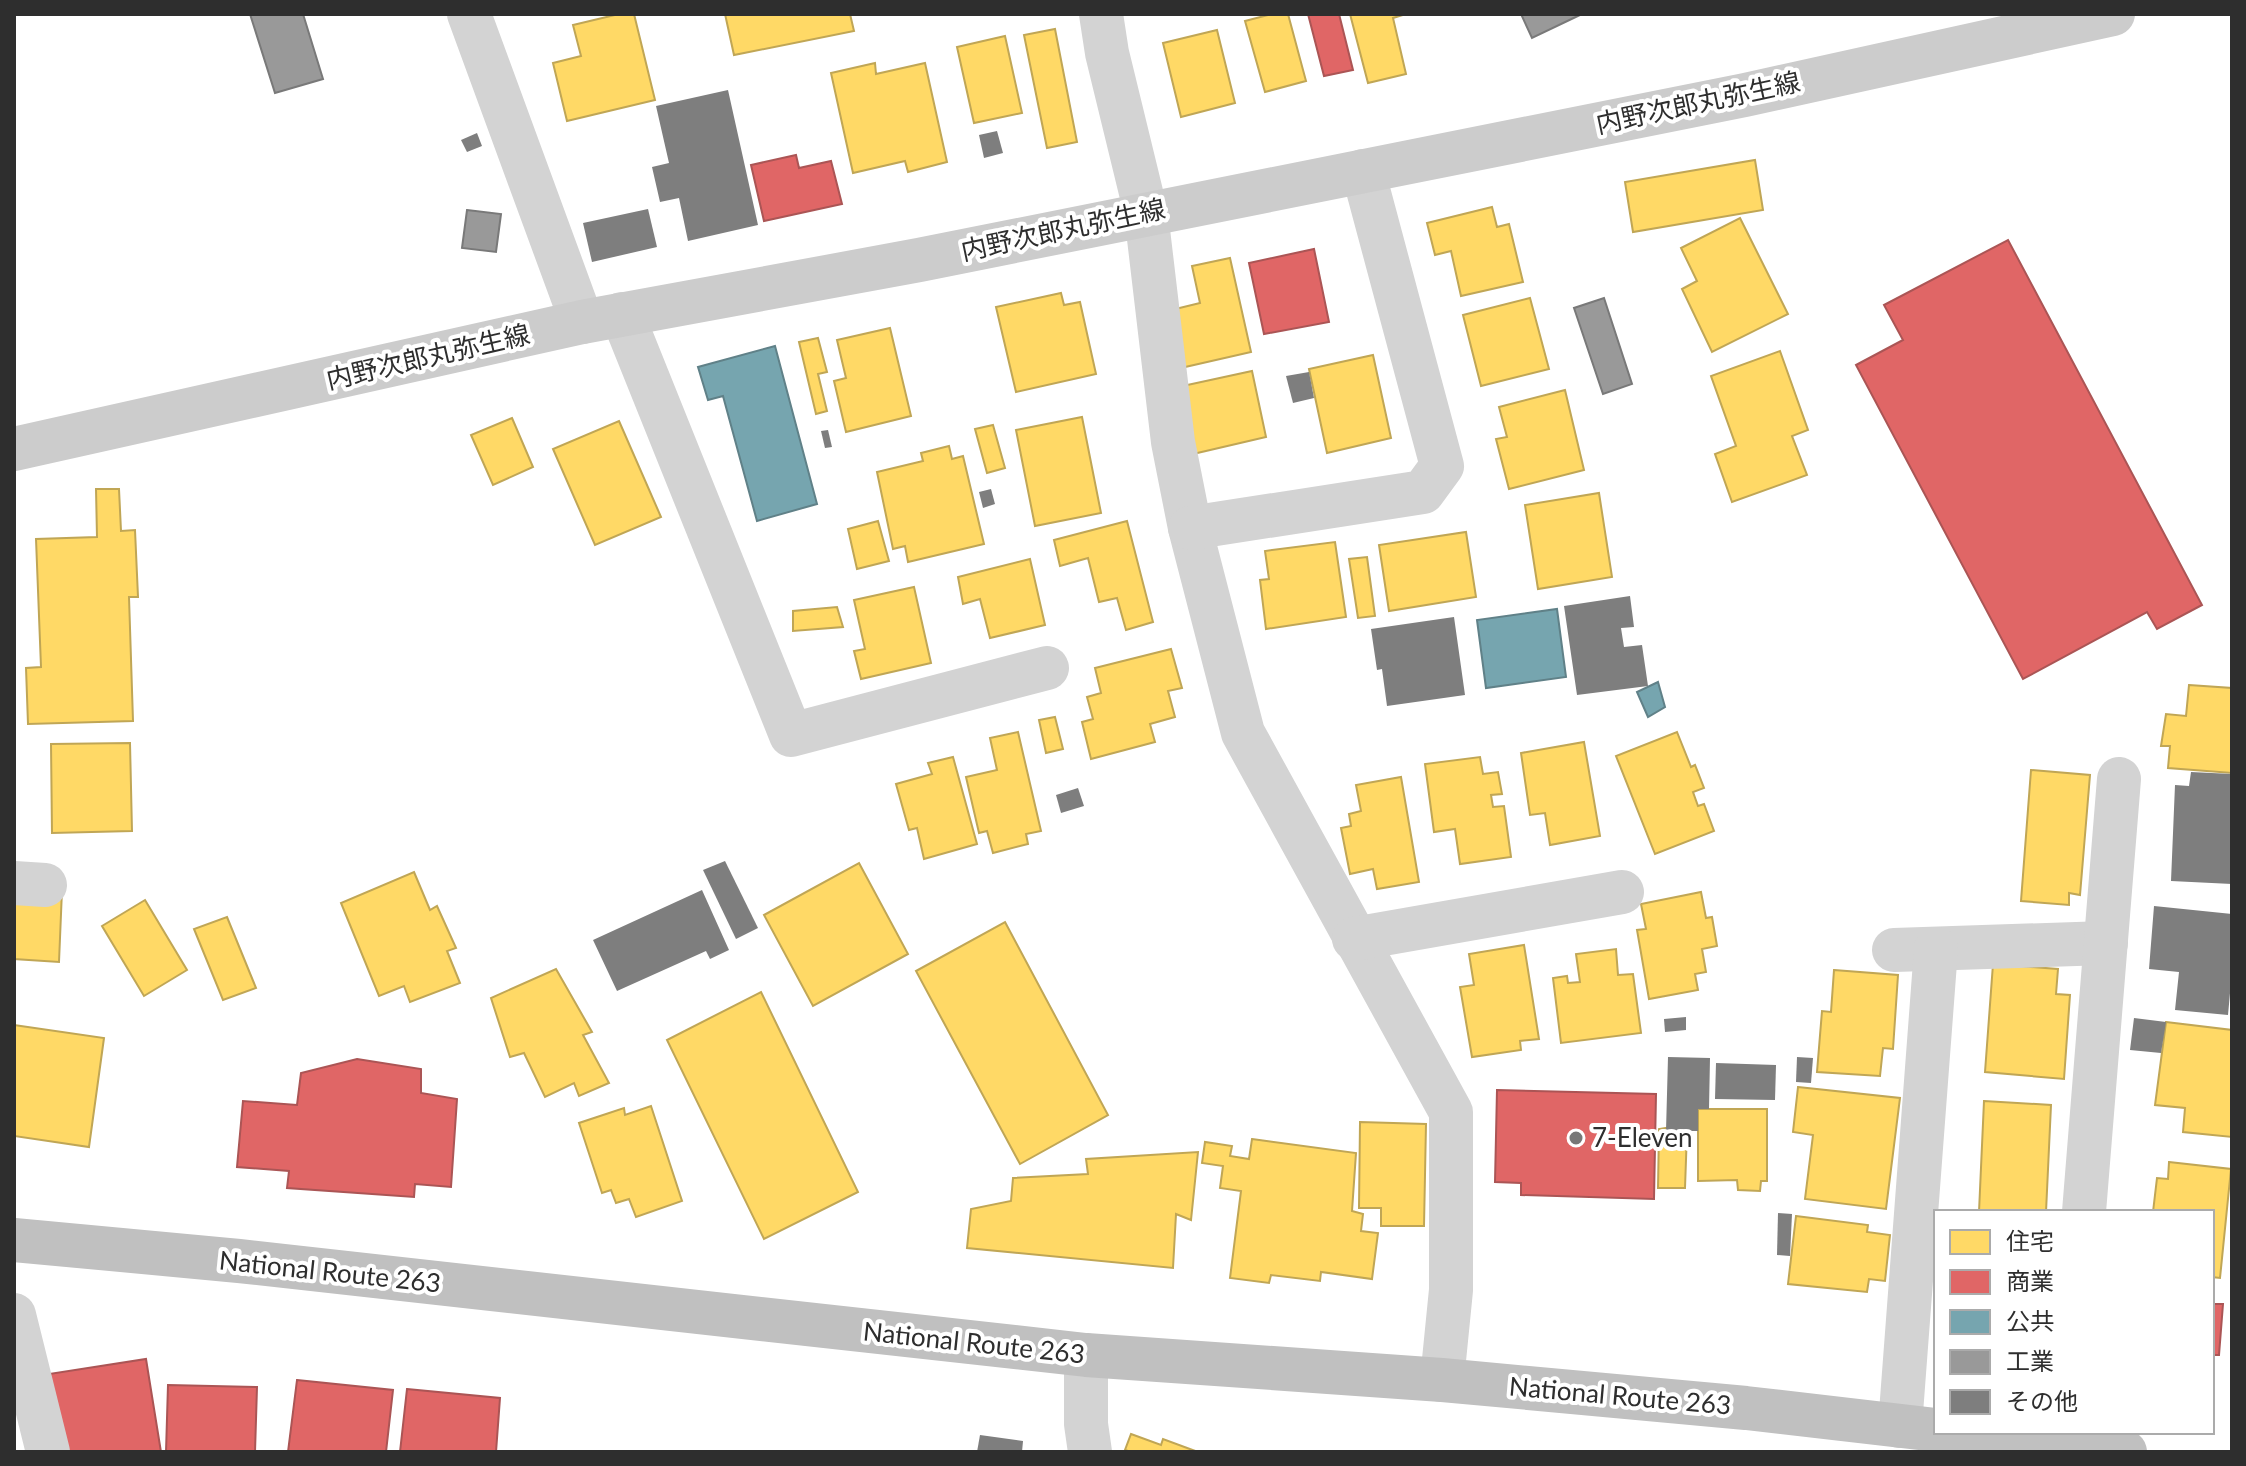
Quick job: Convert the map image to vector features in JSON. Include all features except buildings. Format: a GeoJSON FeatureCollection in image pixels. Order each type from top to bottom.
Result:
{"type":"FeatureCollection","features":[{"type":"Feature","properties":{"kind":"highway","name":"National Route 263"},"geometry":{"type":"LineString","coordinates":[[14,1240],[239,1261],[1086,1355],[1442,1380],[1746,1408],[1918,1428]]}},
{"type":"Feature","properties":{"kind":"highway"},"geometry":{"type":"LineString","coordinates":[[1991,1434],[2066,1438],[2125,1452]]}},
{"type":"Feature","properties":{"kind":"main road","name":"内野次郎丸弥生線"},"geometry":{"type":"LineString","coordinates":[[14,449],[602,318],[919,260],[1745,95],[2113,14]]}},
{"type":"Feature","properties":{"kind":"street"},"geometry":{"type":"LineString","coordinates":[[1101,14],[1107,53],[1146,213],[1173,442],[1190,528],[1243,733],[1451,1112],[1451,1290],[1442,1380]]}},
{"type":"Feature","properties":{"kind":"street"},"geometry":{"type":"LineString","coordinates":[[473,15],[602,318],[791,735],[1047,668]]}},
{"type":"Feature","properties":{"kind":"street"},"geometry":{"type":"LineString","coordinates":[[1190,528],[1423,492],[1442,466],[1363,171]]}},
{"type":"Feature","properties":{"kind":"street"},"geometry":{"type":"LineString","coordinates":[[2084,1210],[2119,779]]}},
{"type":"Feature","properties":{"kind":"street"},"geometry":{"type":"LineString","coordinates":[[1354,939],[1622,892]]}},
{"type":"Feature","properties":{"kind":"street"},"geometry":{"type":"LineString","coordinates":[[1918,1428],[1915,949],[2106,943]]}},
{"type":"Feature","properties":{"kind":"street"},"geometry":{"type":"LineString","coordinates":[[14,1315],[48,1452]]}},
{"type":"Feature","properties":{"kind":"street"},"geometry":{"type":"LineString","coordinates":[[1086,1355],[1086,1424],[1090,1452]]}},
{"type":"Feature","properties":{"kind":"place","name":"7-Eleven"},"geometry":{"type":"Point","coordinates":[1576,1138]}}]}
